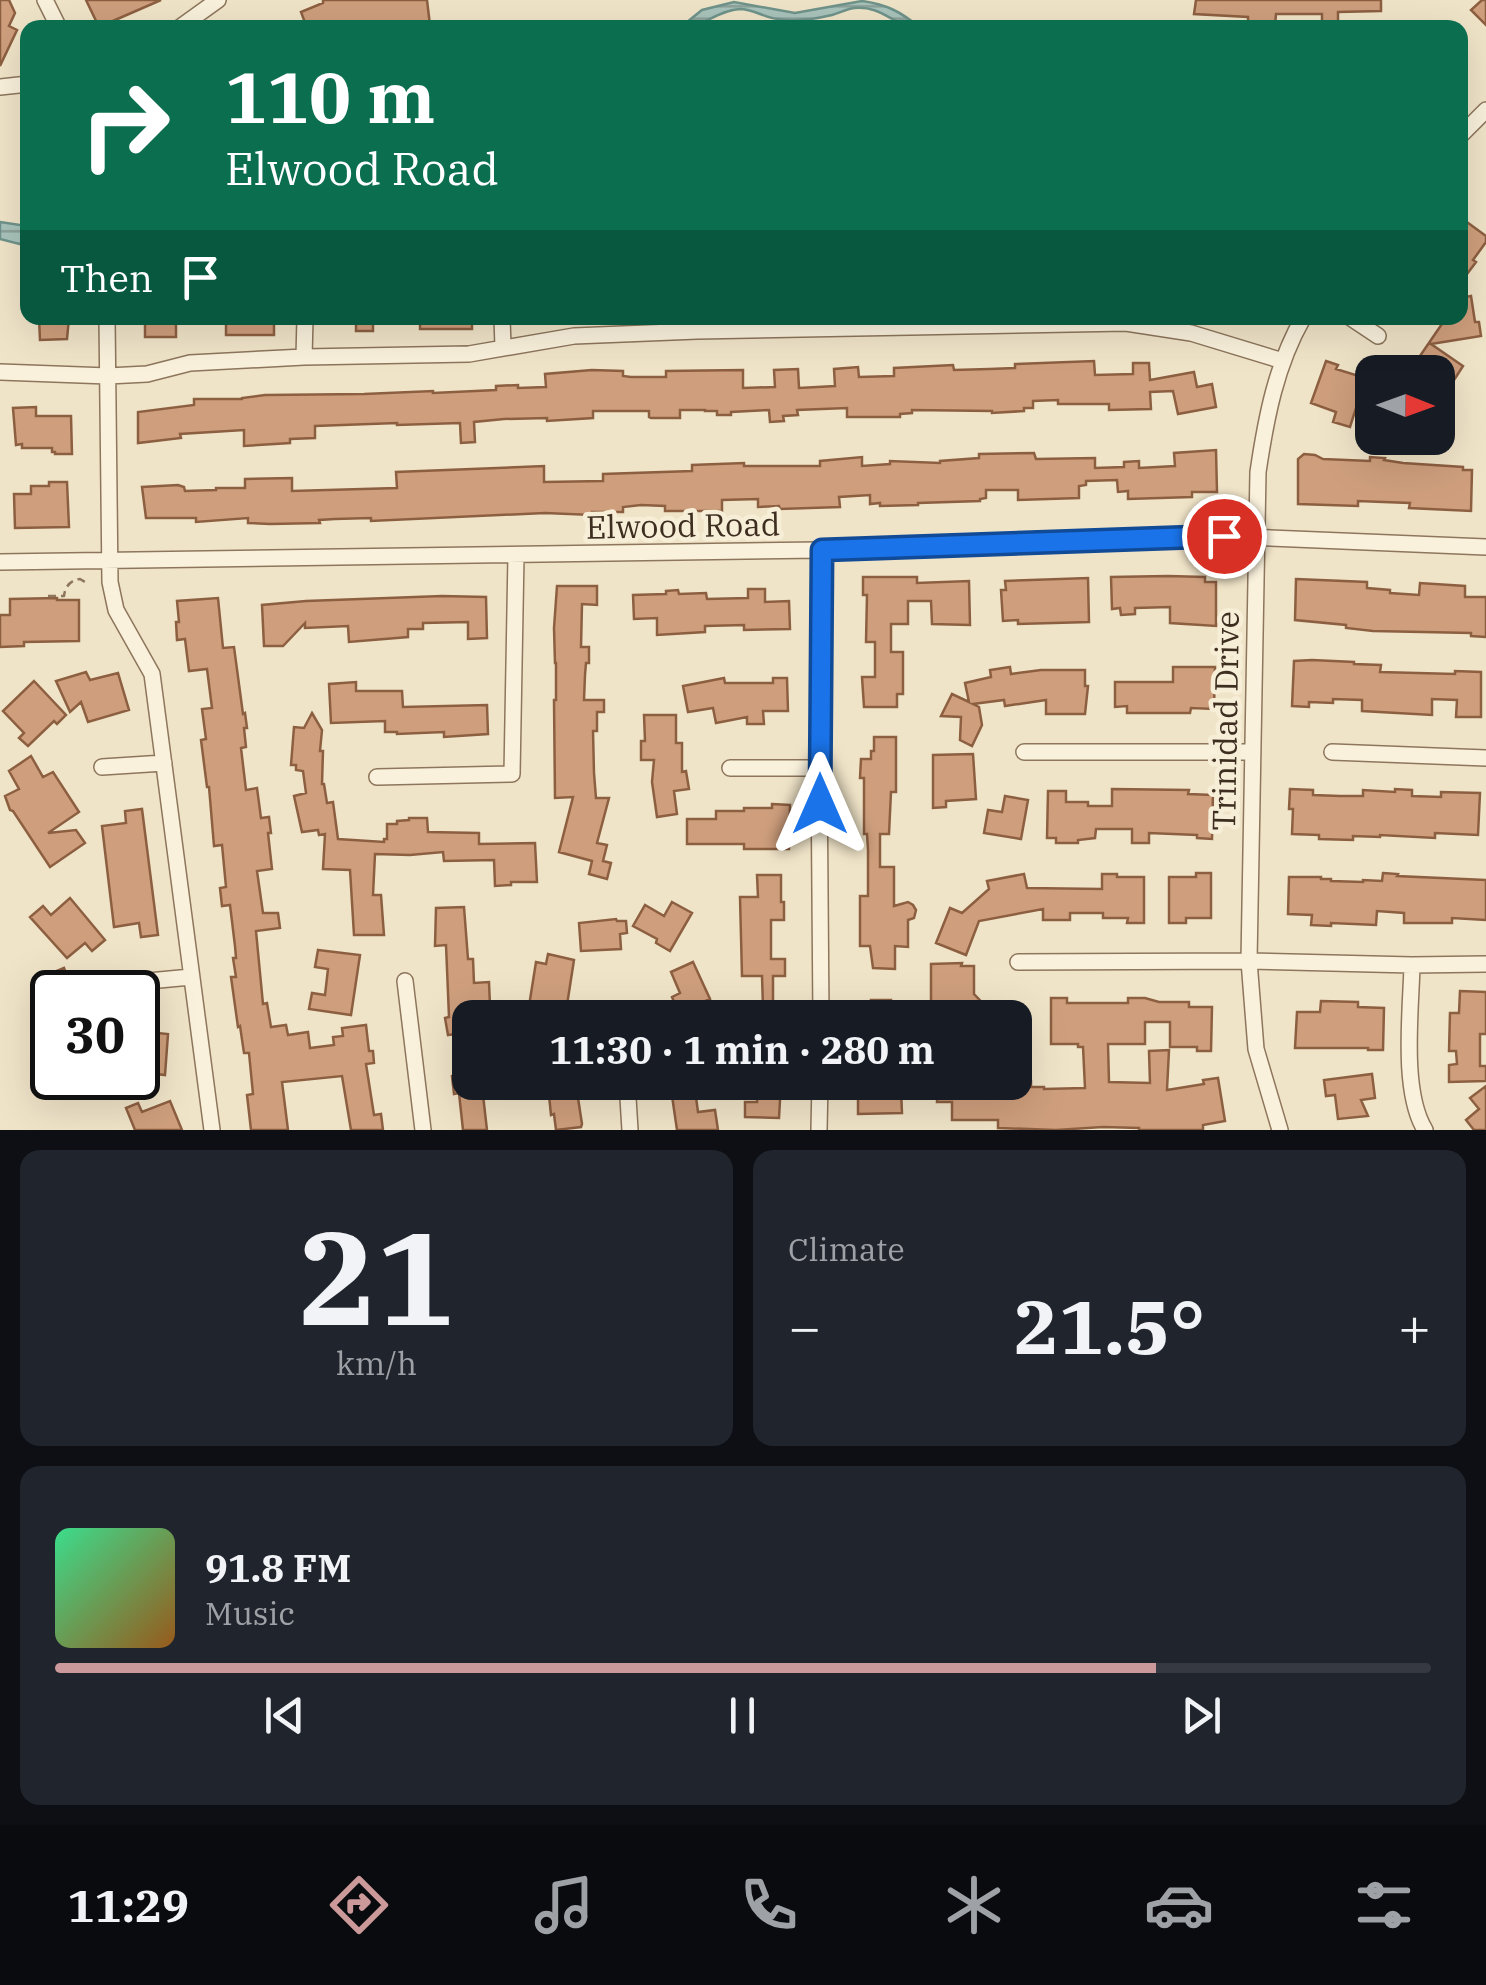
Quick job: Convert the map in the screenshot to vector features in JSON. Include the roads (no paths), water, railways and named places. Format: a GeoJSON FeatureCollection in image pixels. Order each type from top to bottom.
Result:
{"type":"FeatureCollection","features":[{"type":"Feature","properties":{"kind":"street"},"geometry":{"type":"LineString","coordinates":[[190,20],[218,0]]}},
{"type":"Feature","properties":{"kind":"street"},"geometry":{"type":"LineString","coordinates":[[1468,128],[1486,110]]}},
{"type":"Feature","properties":{"kind":"street"},"geometry":{"type":"LineString","coordinates":[[107,325],[110,582],[116,610],[152,674],[212,1130]]}},
{"type":"Feature","properties":{"kind":"street"},"geometry":{"type":"LineString","coordinates":[[304,357],[305,325]]}},
{"type":"Feature","properties":{"kind":"street"},"geometry":{"type":"LineString","coordinates":[[502,325],[503,347]]}},
{"type":"Feature","properties":{"kind":"street"},"geometry":{"type":"LineString","coordinates":[[0,372],[108,376],[147,374],[190,363],[468,354],[574,336],[687,325]]}},
{"type":"Feature","properties":{"kind":"street"},"geometry":{"type":"LineString","coordinates":[[1151,325],[1283,361]]}},
{"type":"Feature","properties":{"kind":"street","name":"Trinidad Drive"},"geometry":{"type":"LineString","coordinates":[[1280,1130],[1256,1048],[1249,960],[1258,472],[1267,414],[1283,361],[1300,325]]}},
{"type":"Feature","properties":{"kind":"street"},"geometry":{"type":"LineString","coordinates":[[1361,325],[1378,336]]}},
{"type":"Feature","properties":{"kind":"street","name":"Elwood Road"},"geometry":{"type":"LineString","coordinates":[[0,562],[822,550],[1224,536],[1486,547]]}},
{"type":"Feature","properties":{"kind":"street"},"geometry":{"type":"LineString","coordinates":[[821,1000],[822,550]]}},
{"type":"Feature","properties":{"kind":"street"},"geometry":{"type":"LineString","coordinates":[[376,777],[512,774],[516,555]]}},
{"type":"Feature","properties":{"kind":"street"},"geometry":{"type":"LineString","coordinates":[[1024,752],[1253,752]]}},
{"type":"Feature","properties":{"kind":"street"},"geometry":{"type":"LineString","coordinates":[[1332,752],[1486,758]]}},
{"type":"Feature","properties":{"kind":"street"},"geometry":{"type":"LineString","coordinates":[[102,767],[164,762]]}},
{"type":"Feature","properties":{"kind":"street"},"geometry":{"type":"LineString","coordinates":[[730,768],[820,768]]}},
{"type":"Feature","properties":{"kind":"street"},"geometry":{"type":"LineString","coordinates":[[1018,962],[1486,964]]}},
{"type":"Feature","properties":{"kind":"street"},"geometry":{"type":"LineString","coordinates":[[1412,965],[1410,1072],[1418,1119],[1425,1130]]}},
{"type":"Feature","properties":{"kind":"street"},"geometry":{"type":"LineString","coordinates":[[160,980],[190,977]]}},
{"type":"Feature","properties":{"kind":"street"},"geometry":{"type":"LineString","coordinates":[[405,982],[423,1130]]}},
{"type":"Feature","properties":{"kind":"street"},"geometry":{"type":"LineString","coordinates":[[628,1100],[630,1130]]}},
{"type":"Feature","properties":{"kind":"street"},"geometry":{"type":"LineString","coordinates":[[819,1130],[820,1100]]}},
{"type":"Feature","properties":{"kind":"water"},"geometry":{"type":"Polygon","coordinates":[[[862,1],[878,4],[910,20],[895,20],[864,8],[791,20],[740,9],[707,20],[690,20],[702,10],[734,2],[795,13],[862,1]]]}},
{"type":"Feature","properties":{"kind":"water"},"geometry":{"type":"Polygon","coordinates":[[[0,222],[20,225],[20,244],[0,239],[0,222]]]}}]}
